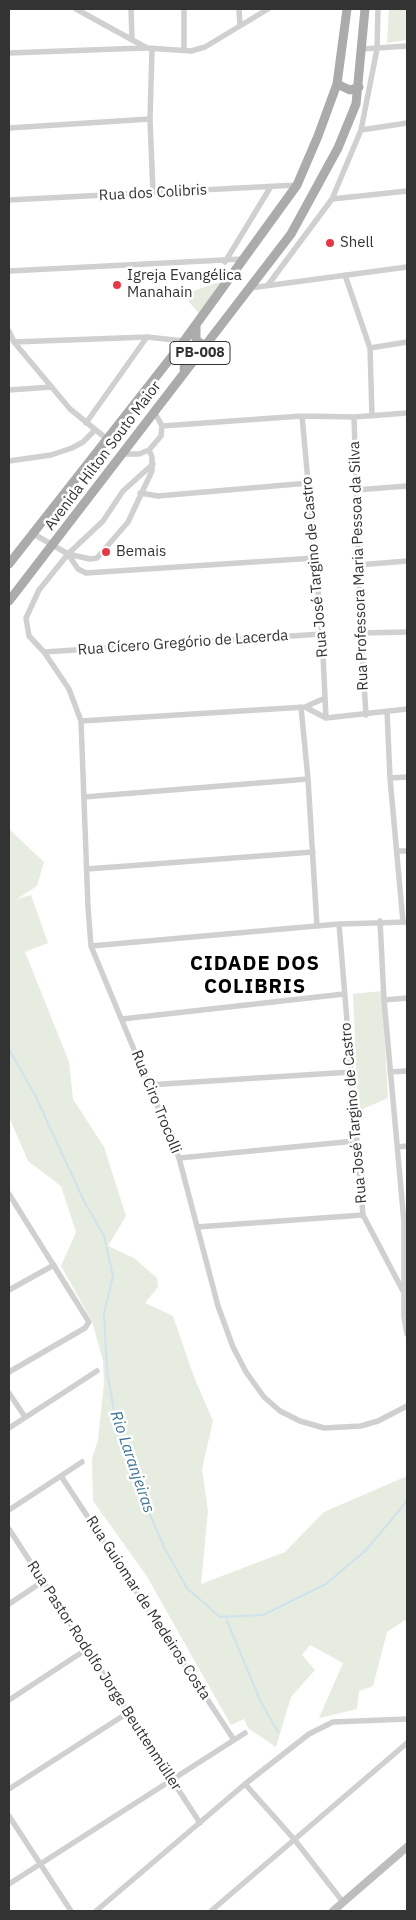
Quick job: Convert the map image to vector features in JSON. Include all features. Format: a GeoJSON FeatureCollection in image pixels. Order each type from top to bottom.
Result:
{"type":"FeatureCollection","features":[{"type":"Feature","properties":{"kind":"main road","name":"Avenida Hilton Souto Maior"},"geometry":{"type":"LineString","coordinates":[[9,564],[184,341],[296,185],[318,136],[337,84],[347,9]]}},
{"type":"Feature","properties":{"kind":"main road","name":"Avenida Hilton Souto Maior"},"geometry":{"type":"LineString","coordinates":[[9,601],[291,234],[338,148],[356,104],[365,9]]}},
{"type":"Feature","properties":{"kind":"main road"},"geometry":{"type":"LineString","coordinates":[[337,84],[350,90],[358,87]]}},
{"type":"Feature","properties":{"kind":"main road"},"geometry":{"type":"LineString","coordinates":[[196,325],[196,342],[205,346]]}},
{"type":"Feature","properties":{"kind":"main road"},"geometry":{"type":"LineString","coordinates":[[175,352],[184,353],[187,359],[181,376]]}},
{"type":"Feature","properties":{"kind":"main road"},"geometry":{"type":"LineString","coordinates":[[333,1911],[407,1847]]}},
{"type":"Feature","properties":{"kind":"street"},"geometry":{"type":"LineString","coordinates":[[78,9],[149,49]]}},
{"type":"Feature","properties":{"kind":"street"},"geometry":{"type":"LineString","coordinates":[[132,9],[132,40]]}},
{"type":"Feature","properties":{"kind":"street"},"geometry":{"type":"LineString","coordinates":[[184,9],[184,50]]}},
{"type":"Feature","properties":{"kind":"street"},"geometry":{"type":"LineString","coordinates":[[239,9],[240,25]]}},
{"type":"Feature","properties":{"kind":"street"},"geometry":{"type":"LineString","coordinates":[[9,53],[149,49],[197,50],[268,9]]}},
{"type":"Feature","properties":{"kind":"street"},"geometry":{"type":"LineString","coordinates":[[268,285],[332,199],[360,130],[377,49],[378,9]]}},
{"type":"Feature","properties":{"kind":"street"},"geometry":{"type":"LineString","coordinates":[[362,49],[407,46]]}},
{"type":"Feature","properties":{"kind":"street"},"geometry":{"type":"LineString","coordinates":[[149,49],[153,193]]}},
{"type":"Feature","properties":{"kind":"street"},"geometry":{"type":"LineString","coordinates":[[9,128],[150,119]]}},
{"type":"Feature","properties":{"kind":"street"},"geometry":{"type":"LineString","coordinates":[[360,130],[407,123]]}},
{"type":"Feature","properties":{"kind":"street","name":"Rua dos Colibris"},"geometry":{"type":"LineString","coordinates":[[9,200],[270,188],[296,185]]}},
{"type":"Feature","properties":{"kind":"street"},"geometry":{"type":"LineString","coordinates":[[225,262],[270,188]]}},
{"type":"Feature","properties":{"kind":"street"},"geometry":{"type":"LineString","coordinates":[[332,199],[407,191]]}},
{"type":"Feature","properties":{"kind":"street"},"geometry":{"type":"LineString","coordinates":[[9,271],[225,262],[243,259]]}},
{"type":"Feature","properties":{"kind":"street"},"geometry":{"type":"LineString","coordinates":[[250,288],[407,267]]}},
{"type":"Feature","properties":{"kind":"street"},"geometry":{"type":"LineString","coordinates":[[345,275],[370,348],[372,416]]}},
{"type":"Feature","properties":{"kind":"street"},"geometry":{"type":"LineString","coordinates":[[9,331],[14,342],[70,409],[94,431],[107,439]]}},
{"type":"Feature","properties":{"kind":"street"},"geometry":{"type":"LineString","coordinates":[[86,422],[147,338]]}},
{"type":"Feature","properties":{"kind":"street"},"geometry":{"type":"LineString","coordinates":[[14,342],[147,338],[184,341]]}},
{"type":"Feature","properties":{"kind":"street"},"geometry":{"type":"LineString","coordinates":[[370,348],[407,342]]}},
{"type":"Feature","properties":{"kind":"street"},"geometry":{"type":"LineString","coordinates":[[9,390],[52,387]]}},
{"type":"Feature","properties":{"kind":"street"},"geometry":{"type":"LineString","coordinates":[[122,454],[139,454],[149,450],[161,436],[162,426],[154,412]]}},
{"type":"Feature","properties":{"kind":"street"},"geometry":{"type":"LineString","coordinates":[[162,426],[302,416],[354,417],[407,413]]}},
{"type":"Feature","properties":{"kind":"street","name":"Rua José Targino de Castro"},"geometry":{"type":"LineString","coordinates":[[302,416],[322,634],[326,718]]}},
{"type":"Feature","properties":{"kind":"street","name":"Rua Professora Maria Pessoa da Silva"},"geometry":{"type":"LineString","coordinates":[[354,417],[358,565],[366,715]]}},
{"type":"Feature","properties":{"kind":"street"},"geometry":{"type":"LineString","coordinates":[[9,461],[51,454],[72,448],[83,442],[94,431]]}},
{"type":"Feature","properties":{"kind":"street"},"geometry":{"type":"LineString","coordinates":[[32,533],[68,554],[90,559],[100,555],[131,517],[153,464],[149,450]]}},
{"type":"Feature","properties":{"kind":"street","name":"Rua Ciro Trocolli"},"geometry":{"type":"LineString","coordinates":[[153,464],[122,491],[103,521],[68,554],[39,590],[26,618],[29,636],[44,652],[69,689],[81,721],[86,869],[91,946],[179,1158],[218,1306],[233,1347],[246,1372],[269,1402],[280,1411],[300,1421],[324,1428],[361,1426],[378,1422],[407,1406]]}},
{"type":"Feature","properties":{"kind":"street"},"geometry":{"type":"LineString","coordinates":[[140,493],[158,496],[309,483]]}},
{"type":"Feature","properties":{"kind":"street"},"geometry":{"type":"LineString","coordinates":[[356,490],[407,486]]}},
{"type":"Feature","properties":{"kind":"street"},"geometry":{"type":"LineString","coordinates":[[68,554],[78,569],[86,573],[315,558]]}},
{"type":"Feature","properties":{"kind":"street"},"geometry":{"type":"LineString","coordinates":[[358,565],[407,561]]}},
{"type":"Feature","properties":{"kind":"street"},"geometry":{"type":"LineString","coordinates":[[361,633],[407,632]]}},
{"type":"Feature","properties":{"kind":"street","name":"Rua Cícero Gregório de Lacerda"},"geometry":{"type":"LineString","coordinates":[[44,652],[322,634]]}},
{"type":"Feature","properties":{"kind":"street"},"geometry":{"type":"LineString","coordinates":[[81,721],[303,707],[325,698]]}},
{"type":"Feature","properties":{"kind":"street"},"geometry":{"type":"LineString","coordinates":[[303,707],[326,718],[407,710]]}},
{"type":"Feature","properties":{"kind":"street"},"geometry":{"type":"LineString","coordinates":[[303,707],[317,926]]}},
{"type":"Feature","properties":{"kind":"street"},"geometry":{"type":"LineString","coordinates":[[91,946],[339,924],[380,921],[405,922],[390,778],[387,711]]}},
{"type":"Feature","properties":{"kind":"street"},"geometry":{"type":"LineString","coordinates":[[390,778],[407,777]]}},
{"type":"Feature","properties":{"kind":"street"},"geometry":{"type":"LineString","coordinates":[[84,797],[308,779]]}},
{"type":"Feature","properties":{"kind":"street"},"geometry":{"type":"LineString","coordinates":[[397,852],[407,851]]}},
{"type":"Feature","properties":{"kind":"street"},"geometry":{"type":"LineString","coordinates":[[86,869],[313,852]]}},
{"type":"Feature","properties":{"kind":"street"},"geometry":{"type":"LineString","coordinates":[[380,921],[390,1072],[406,1222],[404,1317],[407,1334]]}},
{"type":"Feature","properties":{"kind":"street","name":"Rua José Targino de Castro"},"geometry":{"type":"LineString","coordinates":[[339,924],[363,1215],[406,1293]]}},
{"type":"Feature","properties":{"kind":"street"},"geometry":{"type":"LineString","coordinates":[[122,1019],[344,994]]}},
{"type":"Feature","properties":{"kind":"street"},"geometry":{"type":"LineString","coordinates":[[384,1000],[407,998]]}},
{"type":"Feature","properties":{"kind":"street"},"geometry":{"type":"LineString","coordinates":[[390,1072],[407,1071]]}},
{"type":"Feature","properties":{"kind":"street"},"geometry":{"type":"LineString","coordinates":[[148,1085],[351,1072]]}},
{"type":"Feature","properties":{"kind":"street"},"geometry":{"type":"LineString","coordinates":[[179,1158],[356,1140]]}},
{"type":"Feature","properties":{"kind":"street"},"geometry":{"type":"LineString","coordinates":[[398,1147],[407,1146]]}},
{"type":"Feature","properties":{"kind":"street"},"geometry":{"type":"LineString","coordinates":[[9,1194],[89,1318],[88,1325],[85,1328],[9,1372]]}},
{"type":"Feature","properties":{"kind":"street"},"geometry":{"type":"LineString","coordinates":[[9,1207],[15,1203]]}},
{"type":"Feature","properties":{"kind":"street"},"geometry":{"type":"LineString","coordinates":[[197,1227],[363,1215]]}},
{"type":"Feature","properties":{"kind":"street"},"geometry":{"type":"LineString","coordinates":[[9,1290],[54,1265]]}},
{"type":"Feature","properties":{"kind":"street"},"geometry":{"type":"LineString","coordinates":[[9,1428],[97,1371]]}},
{"type":"Feature","properties":{"kind":"street"},"geometry":{"type":"LineString","coordinates":[[9,1393],[25,1418]]}},
{"type":"Feature","properties":{"kind":"street"},"geometry":{"type":"LineString","coordinates":[[9,1510],[82,1462]]}},
{"type":"Feature","properties":{"kind":"street","name":"Rua Guiomar de Medeiros Costa"},"geometry":{"type":"LineString","coordinates":[[61,1476],[234,1740]]}},
{"type":"Feature","properties":{"kind":"street","name":"Rua Pastor Rodolfo Jorge Beuttenmüller"},"geometry":{"type":"LineString","coordinates":[[9,1528],[42,1582],[200,1823]]}},
{"type":"Feature","properties":{"kind":"street"},"geometry":{"type":"LineString","coordinates":[[9,1604],[42,1582]]}},
{"type":"Feature","properties":{"kind":"street"},"geometry":{"type":"LineString","coordinates":[[9,1700],[87,1649]]}},
{"type":"Feature","properties":{"kind":"street"},"geometry":{"type":"LineString","coordinates":[[9,1789],[129,1712]]}},
{"type":"Feature","properties":{"kind":"street"},"geometry":{"type":"LineString","coordinates":[[96,1911],[245,1784],[310,1734],[334,1722],[407,1719]]}},
{"type":"Feature","properties":{"kind":"street"},"geometry":{"type":"LineString","coordinates":[[9,1884],[245,1733]]}},
{"type":"Feature","properties":{"kind":"street"},"geometry":{"type":"LineString","coordinates":[[211,1911],[407,1743]]}},
{"type":"Feature","properties":{"kind":"street"},"geometry":{"type":"LineString","coordinates":[[245,1784],[294,1839],[343,1902]]}},
{"type":"Feature","properties":{"kind":"street"},"geometry":{"type":"LineString","coordinates":[[9,1816],[71,1911]]}},
{"type":"Feature","properties":{"kind":"shaded area"},"geometry":{"type":"Polygon","coordinates":[[[389,9],[407,9],[407,40],[387,43],[389,9]]]}},
{"type":"Feature","properties":{"kind":"shaded area"},"geometry":{"type":"Polygon","coordinates":[[[232,278],[202,317],[189,302],[190,292],[232,278]]]}},
{"type":"Feature","properties":{"kind":"shaded area"},"geometry":{"type":"Polygon","coordinates":[[[9,829],[44,862],[37,886],[17,899],[31,895],[48,943],[25,952],[69,1062],[73,1099],[104,1147],[126,1216],[108,1246],[134,1258],[157,1278],[158,1287],[145,1303],[173,1316],[194,1377],[213,1421],[202,1469],[208,1511],[201,1584],[285,1552],[324,1512],[407,1476],[407,1619],[387,1632],[373,1686],[359,1691],[357,1709],[319,1718],[343,1663],[310,1645],[302,1655],[315,1670],[291,1697],[276,1747],[248,1728],[244,1719],[231,1725],[146,1575],[93,1501],[92,1459],[98,1440],[104,1383],[103,1361],[92,1321],[61,1266],[76,1232],[61,1186],[28,1161],[9,1117],[9,829]]]}},
{"type":"Feature","properties":{"kind":"shaded area"},"geometry":{"type":"Polygon","coordinates":[[[382,991],[388,1098],[358,1111],[353,994],[382,991]]]}},
{"type":"Feature","properties":{"kind":"waterway","name":"Rio Laranjeiras"},"geometry":{"type":"LineString","coordinates":[[9,1049],[35,1095],[84,1201],[104,1236],[113,1276],[104,1313],[107,1371],[116,1422],[137,1485],[165,1549],[187,1588],[220,1617],[263,1615],[326,1584],[366,1550],[407,1501]]}},
{"type":"Feature","properties":{"kind":"waterway"},"geometry":{"type":"LineString","coordinates":[[227,1621],[260,1700],[278,1732]]}},
{"type":"Feature","properties":{"kind":"place","name":"Shell"},"geometry":{"type":"Point","coordinates":[330,243]}},
{"type":"Feature","properties":{"kind":"place","name":"Igreja Evangélica Manahain"},"geometry":{"type":"Point","coordinates":[117,285]}},
{"type":"Feature","properties":{"kind":"place","name":"Bemais"},"geometry":{"type":"Point","coordinates":[106,552]}},
{"type":"Feature","properties":{"kind":"district","name":"CIDADE DOS COLIBRIS"},"geometry":{"type":"Point","coordinates":[255,976]}}]}
